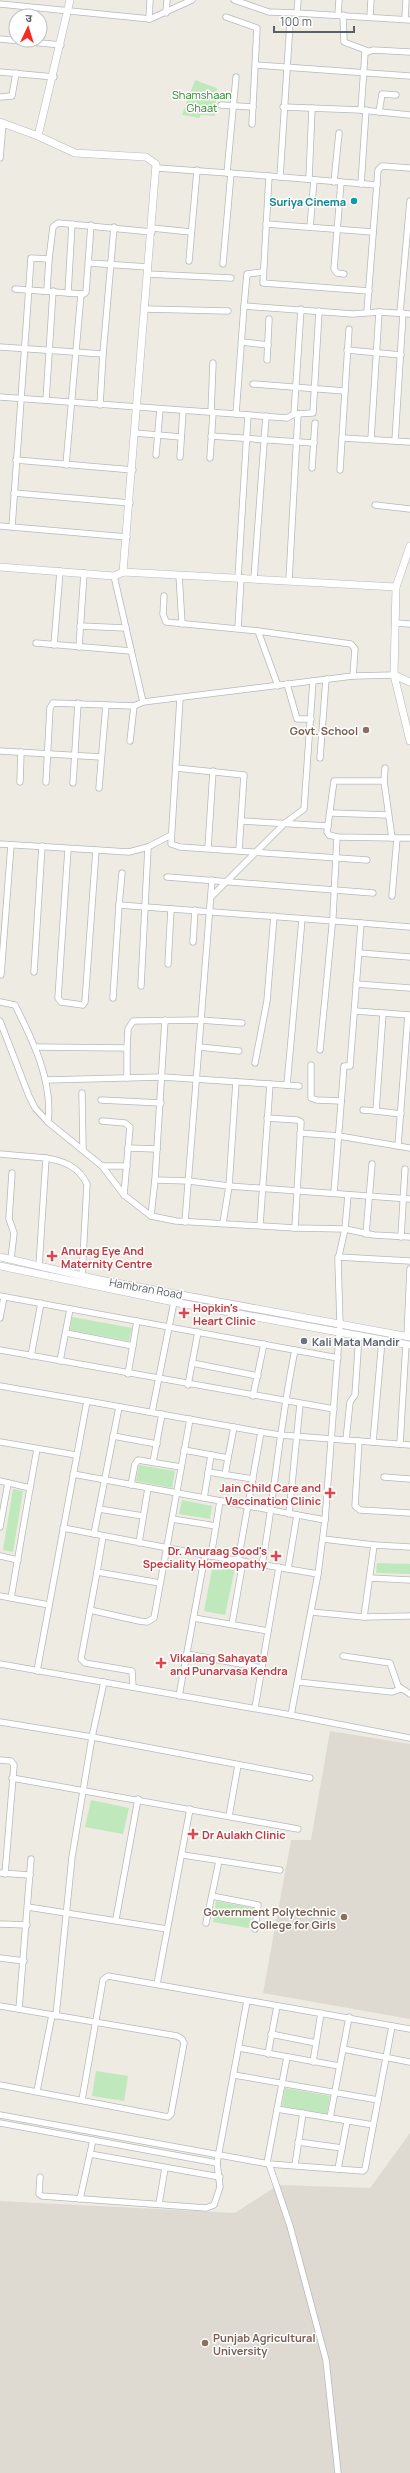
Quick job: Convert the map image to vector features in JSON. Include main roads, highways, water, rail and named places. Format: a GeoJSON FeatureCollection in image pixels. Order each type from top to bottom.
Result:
{"type":"FeatureCollection","features":[{"type":"Feature","properties":{"kind":"place","name":"Suriya Cinema"},"geometry":{"type":"Point","coordinates":[354,201]}},
{"type":"Feature","properties":{"kind":"place","name":"Govt. School"},"geometry":{"type":"Point","coordinates":[366,730]}},
{"type":"Feature","properties":{"kind":"place","name":"Anurag Eye And Maternity Centre"},"geometry":{"type":"Point","coordinates":[52,1256]}},
{"type":"Feature","properties":{"kind":"place","name":"Hopkin's Heart Clinic"},"geometry":{"type":"Point","coordinates":[184,1313]}},
{"type":"Feature","properties":{"kind":"place","name":"Kali Mata Mandir"},"geometry":{"type":"Point","coordinates":[304,1341]}},
{"type":"Feature","properties":{"kind":"place","name":"Jain Child Care and Vaccination Clinic"},"geometry":{"type":"Point","coordinates":[330,1493]}},
{"type":"Feature","properties":{"kind":"place","name":"Dr. Anuraag Sood's Speciality Homeopathy"},"geometry":{"type":"Point","coordinates":[276,1556]}},
{"type":"Feature","properties":{"kind":"place","name":"Vikalang Sahayata and Punarvasa Kendra"},"geometry":{"type":"Point","coordinates":[161,1663]}},
{"type":"Feature","properties":{"kind":"place","name":"Dr Aulakh Clinic"},"geometry":{"type":"Point","coordinates":[193,1834]}},
{"type":"Feature","properties":{"kind":"place","name":"Government Polytechnic College for Girls"},"geometry":{"type":"Point","coordinates":[344,1917]}},
{"type":"Feature","properties":{"kind":"place","name":"Punjab Agricultural University"},"geometry":{"type":"Point","coordinates":[205,2343]}},
{"type":"Feature","properties":{"kind":"park label","name":"Shamshaan Ghaat"},"geometry":{"type":"Point","coordinates":[202,100]}}]}
